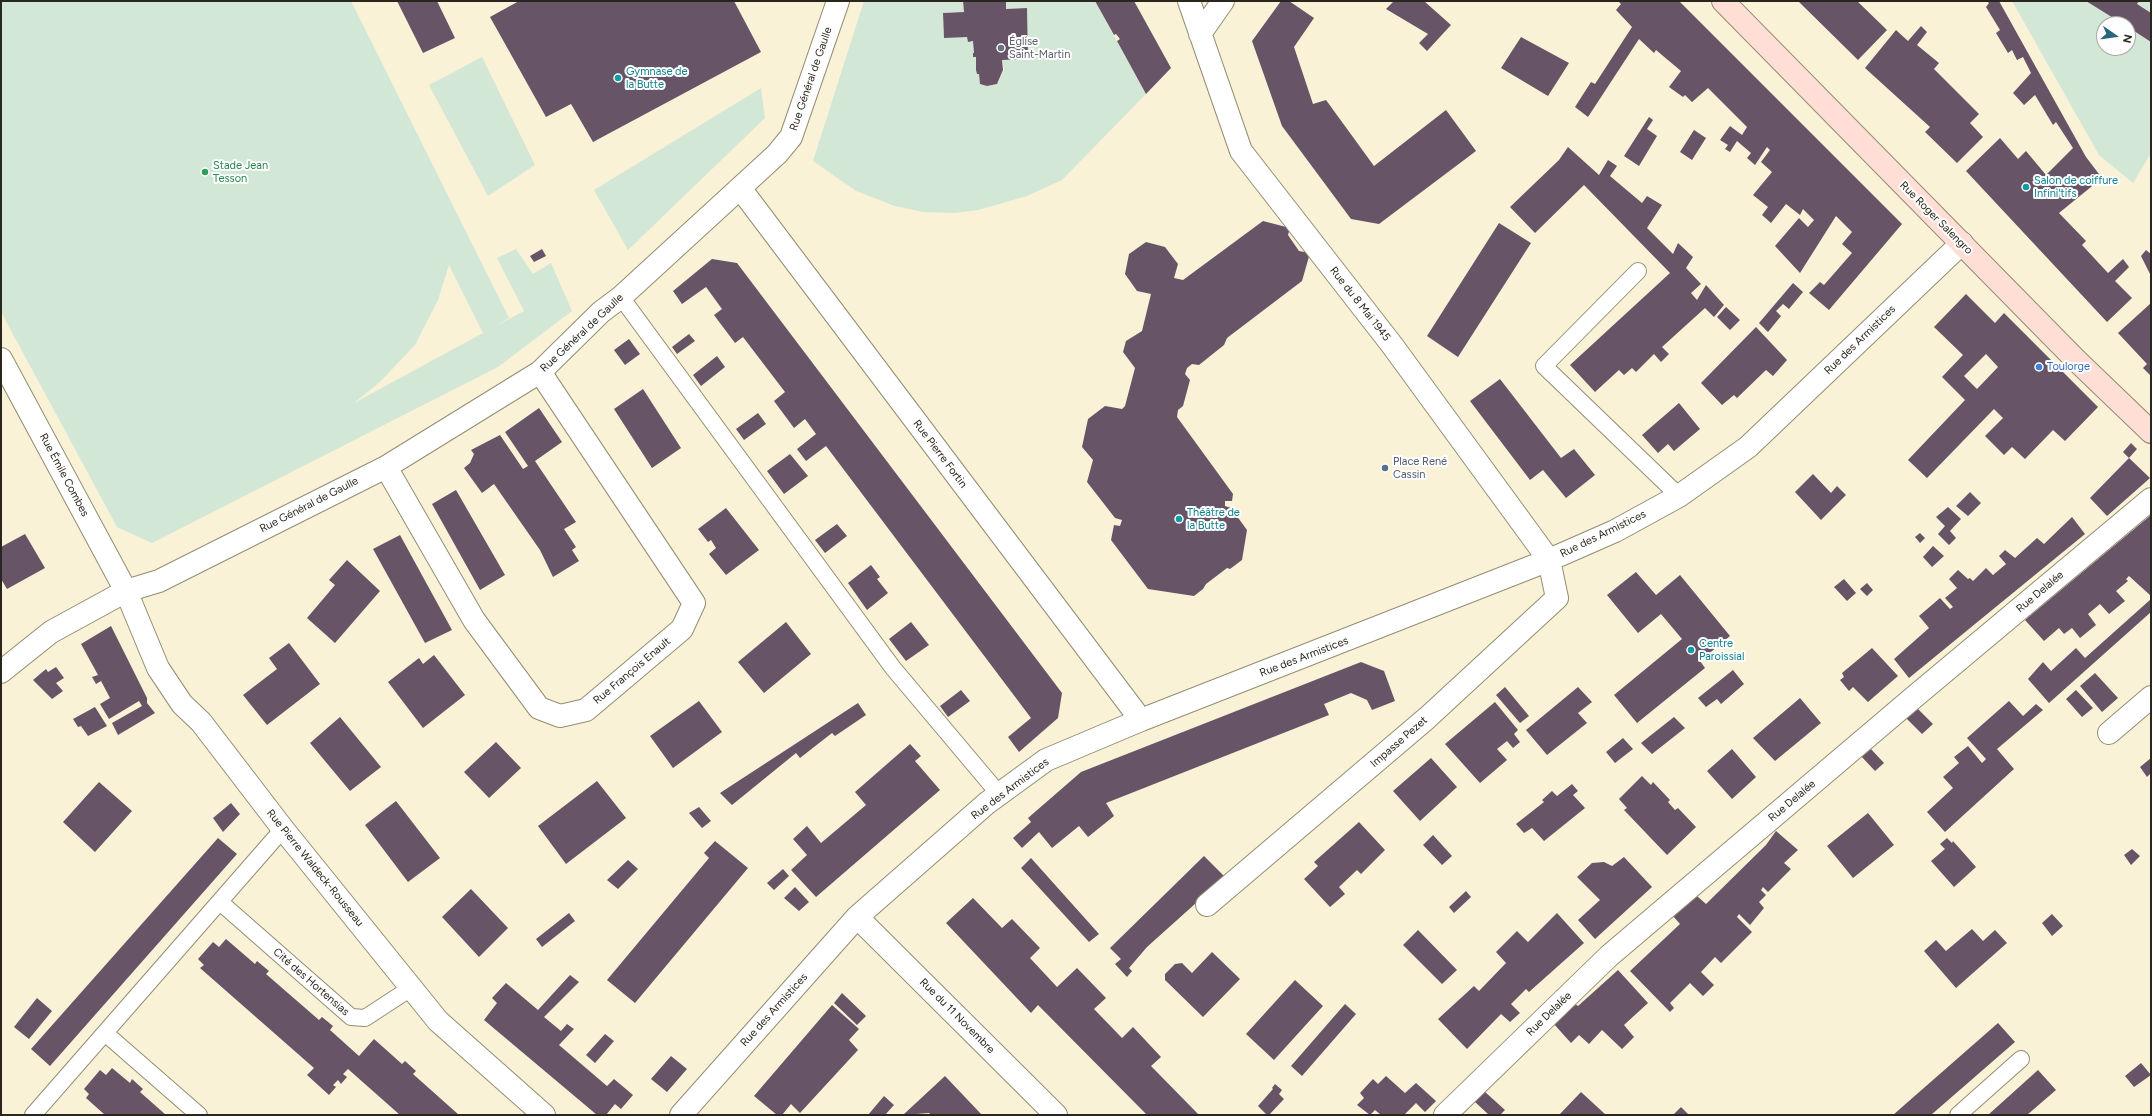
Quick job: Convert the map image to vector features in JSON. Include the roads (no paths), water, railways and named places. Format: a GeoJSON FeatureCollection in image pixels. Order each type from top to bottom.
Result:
{"type":"FeatureCollection","features":[{"type":"Feature","properties":{"kind":"main road","name":"Rue Roger Salengro"},"geometry":{"type":"LineString","coordinates":[[1723,1],[2076,360],[2151,432]]}},
{"type":"Feature","properties":{"kind":"street","name":"Rue Général de Gaulle"},"geometry":{"type":"LineString","coordinates":[[1,672],[51,632],[126,591],[159,581],[386,467],[540,372],[601,312],[621,297],[777,154],[791,137],[838,1]]}},
{"type":"Feature","properties":{"kind":"street","name":"Rue du 8 Mai 1945"},"geometry":{"type":"LineString","coordinates":[[1188,1],[1240,150],[1392,345],[1549,560]]}},
{"type":"Feature","properties":{"kind":"street"},"geometry":{"type":"LineString","coordinates":[[1200,34],[1223,1]]}},
{"type":"Feature","properties":{"kind":"street","name":"Rue Pierre Fortin"},"geometry":{"type":"LineString","coordinates":[[740,188],[1141,720]]}},
{"type":"Feature","properties":{"kind":"street","name":"Rue des Armistices"},"geometry":{"type":"LineString","coordinates":[[681,1115],[857,917],[999,794],[1046,760],[1141,720],[1549,560],[1615,531],[1679,496],[1748,448],[1962,243]]}},
{"type":"Feature","properties":{"kind":"street","name":"Rue Émile Combes"},"geometry":{"type":"LineString","coordinates":[[1,358],[126,591]]}},
{"type":"Feature","properties":{"kind":"street","name":"Rue François Enault"},"geometry":{"type":"LineString","coordinates":[[386,467],[474,620],[539,708],[560,716],[586,710],[682,629],[694,603],[540,372]]}},
{"type":"Feature","properties":{"kind":"street","name":"Rue Delalée"},"geometry":{"type":"LineString","coordinates":[[1445,1115],[1609,956],[1907,703],[2151,500]]}},
{"type":"Feature","properties":{"kind":"street","name":"Impasse Pezet"},"geometry":{"type":"LineString","coordinates":[[1207,905],[1427,718],[1557,598],[1549,560]]}},
{"type":"Feature","properties":{"kind":"street","name":"Rue Pierre Waldeck-Rousseau"},"geometry":{"type":"LineString","coordinates":[[126,591],[158,668],[182,704],[202,722],[283,829],[438,1021],[544,1115]]}},
{"type":"Feature","properties":{"kind":"street"},"geometry":{"type":"LineString","coordinates":[[2109,733],[2151,697]]}},
{"type":"Feature","properties":{"kind":"street","name":"Rue du 11 Novembre"},"geometry":{"type":"LineString","coordinates":[[857,917],[1056,1115]]}},
{"type":"Feature","properties":{"kind":"lane"},"geometry":{"type":"LineString","coordinates":[[1638,272],[1544,366],[1679,496]]}},
{"type":"Feature","properties":{"kind":"lane"},"geometry":{"type":"LineString","coordinates":[[621,297],[893,668],[999,794]]}},
{"type":"Feature","properties":{"kind":"lane"},"geometry":{"type":"LineString","coordinates":[[33,1115],[283,829]]}},
{"type":"Feature","properties":{"kind":"lane","name":"Cité des Hortensias"},"geometry":{"type":"LineString","coordinates":[[220,902],[351,1017],[365,1018],[411,988]]}},
{"type":"Feature","properties":{"kind":"lane"},"geometry":{"type":"LineString","coordinates":[[105,1033],[199,1115]]}},
{"type":"Feature","properties":{"kind":"lane"},"geometry":{"type":"LineString","coordinates":[[1958,1115],[2021,1059]]}},
{"type":"Feature","properties":{"kind":"place","name":"Église Saint-Martin"},"geometry":{"type":"Point","coordinates":[1001,48]}},
{"type":"Feature","properties":{"kind":"place","name":"Gymnase de la Butte"},"geometry":{"type":"Point","coordinates":[618,78]}},
{"type":"Feature","properties":{"kind":"place","name":"Stade Jean Tesson"},"geometry":{"type":"Point","coordinates":[205,172]}},
{"type":"Feature","properties":{"kind":"place","name":"Salon de coiffure Infini'tifs"},"geometry":{"type":"Point","coordinates":[2026,187]}},
{"type":"Feature","properties":{"kind":"place","name":"Toulorge"},"geometry":{"type":"Point","coordinates":[2039,367]}},
{"type":"Feature","properties":{"kind":"place","name":"Place René Cassin"},"geometry":{"type":"Point","coordinates":[1385,468]}},
{"type":"Feature","properties":{"kind":"place","name":"Théâtre de la Butte"},"geometry":{"type":"Point","coordinates":[1179,519]}},
{"type":"Feature","properties":{"kind":"place","name":"Centre Paroissial"},"geometry":{"type":"Point","coordinates":[1691,650]}}]}
